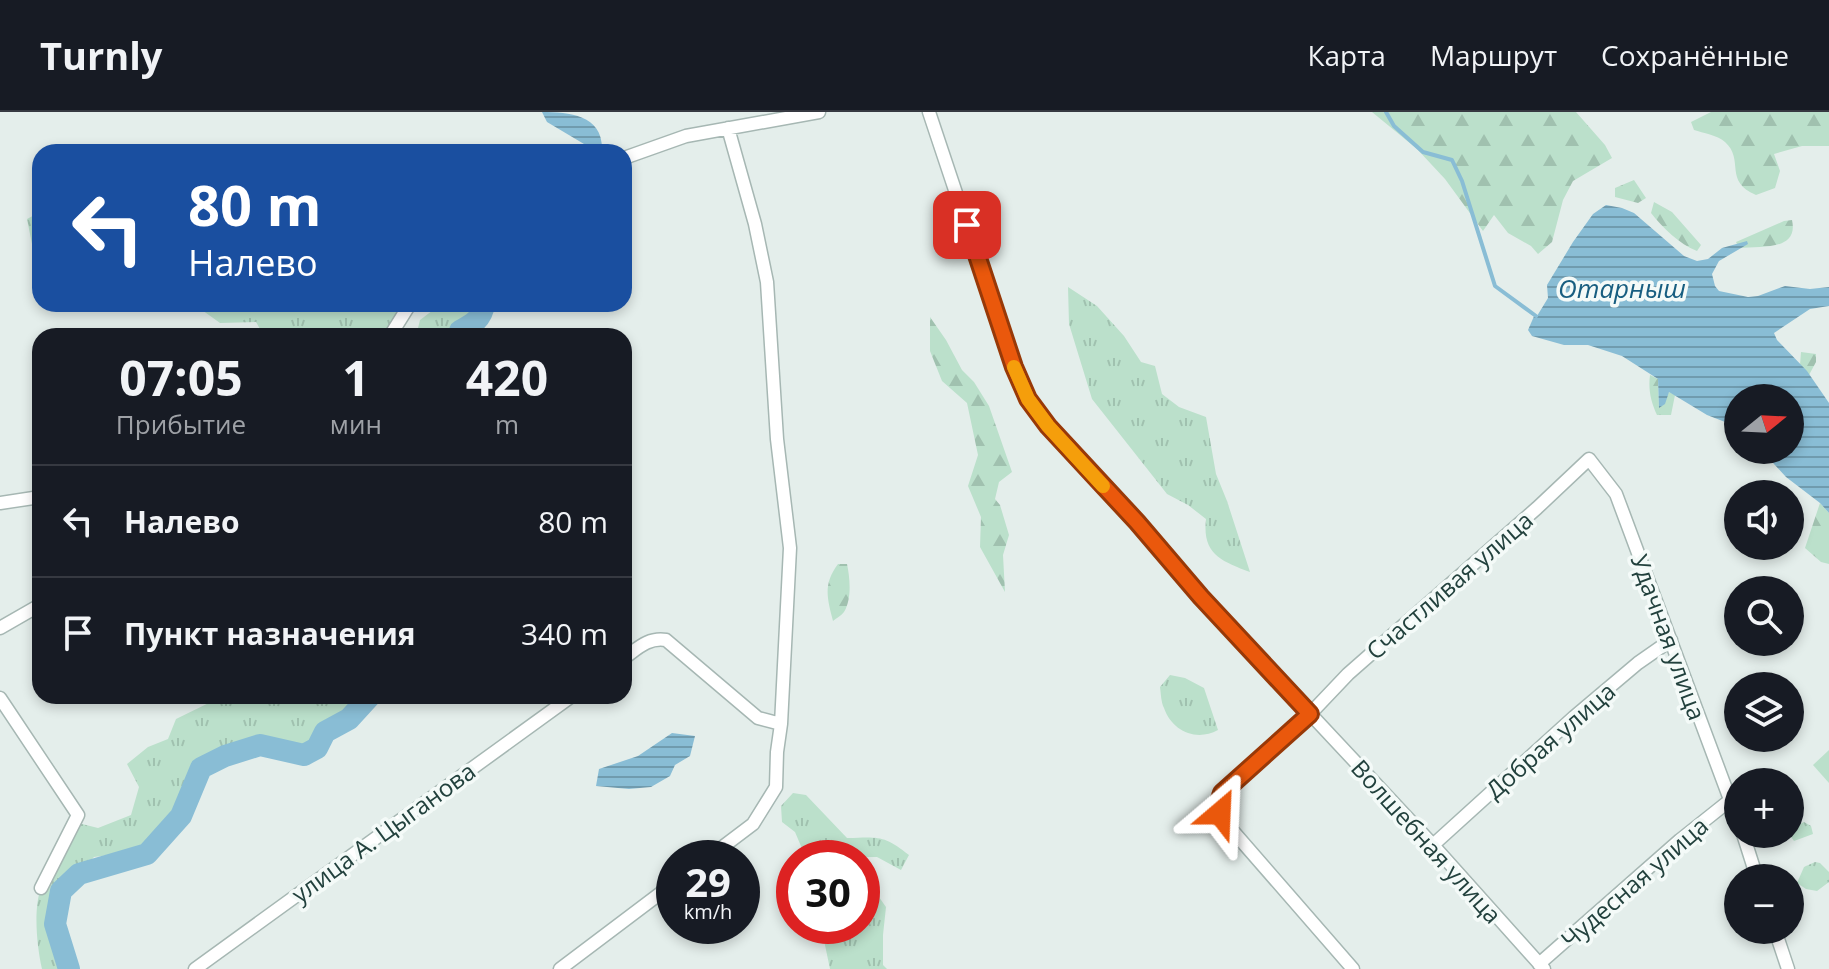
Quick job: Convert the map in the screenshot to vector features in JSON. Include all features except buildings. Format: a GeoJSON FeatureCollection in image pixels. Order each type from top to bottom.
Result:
{"type":"FeatureCollection","features":[{"type":"Feature","properties":{"kind":"street"},"geometry":{"type":"LineString","coordinates":[[632,155],[686,136],[819,112]]}},
{"type":"Feature","properties":{"kind":"street","name":"Волшебная улица"},"geometry":{"type":"LineString","coordinates":[[929,112],[1014,367],[1028,399],[1048,426],[1201,597],[1542,966]]}},
{"type":"Feature","properties":{"kind":"street"},"geometry":{"type":"LineString","coordinates":[[728,128],[755,224],[767,282],[777,439],[790,548],[776,787],[753,824],[732,840]]}},
{"type":"Feature","properties":{"kind":"street","name":"Счастливая улица"},"geometry":{"type":"LineString","coordinates":[[1353,969],[1225,822],[1220,813],[1222,793],[1310,714],[1348,674],[1589,459]]}},
{"type":"Feature","properties":{"kind":"street","name":"Удачная улица"},"geometry":{"type":"LineString","coordinates":[[1589,459],[1616,494],[1724,787]]}},
{"type":"Feature","properties":{"kind":"street"},"geometry":{"type":"LineString","coordinates":[[0,503],[32,498]]}},
{"type":"Feature","properties":{"kind":"street"},"geometry":{"type":"LineString","coordinates":[[0,628],[32,610]]}},
{"type":"Feature","properties":{"kind":"street"},"geometry":{"type":"LineString","coordinates":[[632,652],[648,641],[657,638],[666,640],[758,718],[781,724]]}},
{"type":"Feature","properties":{"kind":"street","name":"Добрая улица"},"geometry":{"type":"LineString","coordinates":[[1433,845],[1574,717],[1638,663],[1671,640]]}},
{"type":"Feature","properties":{"kind":"street"},"geometry":{"type":"LineString","coordinates":[[0,698],[78,815],[41,888]]}},
{"type":"Feature","properties":{"kind":"street","name":"улица А. Цыганова"},"geometry":{"type":"LineString","coordinates":[[195,969],[561,704]]}},
{"type":"Feature","properties":{"kind":"street","name":"Чудесная улица"},"geometry":{"type":"LineString","coordinates":[[1542,966],[1670,849],[1724,805]]}},
{"type":"Feature","properties":{"kind":"street"},"geometry":{"type":"LineString","coordinates":[[560,969],[656,897]]}},
{"type":"Feature","properties":{"kind":"street"},"geometry":{"type":"LineString","coordinates":[[1780,944],[1788,969]]}},
{"type":"Feature","properties":{"kind":"green space"},"geometry":{"type":"Polygon","coordinates":[[[1372,112],[1576,112],[1605,145],[1612,158],[1573,181],[1563,200],[1552,242],[1538,254],[1531,246],[1508,233],[1494,215],[1483,231],[1445,179],[1417,149],[1372,112]]]}},
{"type":"Feature","properties":{"kind":"green space"},"geometry":{"type":"Polygon","coordinates":[[[1711,112],[1829,112],[1829,146],[1802,146],[1774,154],[1780,171],[1775,188],[1756,195],[1740,183],[1734,156],[1725,142],[1694,130],[1691,122],[1711,112]]]}},
{"type":"Feature","properties":{"kind":"green space"},"geometry":{"type":"Polygon","coordinates":[[[1634,180],[1646,198],[1638,203],[1615,197],[1615,188],[1634,180]]]}},
{"type":"Feature","properties":{"kind":"green space"},"geometry":{"type":"Polygon","coordinates":[[[1654,202],[1672,212],[1701,245],[1697,251],[1678,240],[1656,219],[1651,213],[1654,202]]]}},
{"type":"Feature","properties":{"kind":"green space"},"geometry":{"type":"Polygon","coordinates":[[[32,216],[32,244],[27,219],[32,216]]]}},
{"type":"Feature","properties":{"kind":"green space"},"geometry":{"type":"Polygon","coordinates":[[[1792,220],[1793,230],[1784,242],[1739,248],[1736,242],[1784,221],[1792,220]]]}},
{"type":"Feature","properties":{"kind":"green space"},"geometry":{"type":"Polygon","coordinates":[[[1068,287],[1097,306],[1124,336],[1141,362],[1155,366],[1162,394],[1179,407],[1206,417],[1216,474],[1250,572],[1222,560],[1216,554],[1207,540],[1206,519],[1167,494],[1092,399],[1069,324],[1068,287]]]}},
{"type":"Feature","properties":{"kind":"green space"},"geometry":{"type":"Polygon","coordinates":[[[205,312],[398,312],[389,328],[259,328],[256,322],[220,323],[205,312]]]}},
{"type":"Feature","properties":{"kind":"green space"},"geometry":{"type":"Polygon","coordinates":[[[430,312],[482,312],[465,328],[418,328],[420,320],[430,312]]]}},
{"type":"Feature","properties":{"kind":"green space"},"geometry":{"type":"Polygon","coordinates":[[[930,317],[962,370],[974,382],[989,406],[1012,472],[999,482],[995,499],[1000,505],[1009,535],[1003,555],[1005,592],[980,547],[981,517],[968,486],[978,455],[967,403],[942,381],[930,351],[930,317]]]}},
{"type":"Feature","properties":{"kind":"green space"},"geometry":{"type":"Polygon","coordinates":[[[1801,352],[1816,354],[1816,362],[1809,375],[1800,365],[1801,352]]]}},
{"type":"Feature","properties":{"kind":"green space"},"geometry":{"type":"Polygon","coordinates":[[[1650,375],[1658,379],[1659,407],[1669,392],[1675,395],[1671,415],[1657,415],[1650,396],[1650,375]]]}},
{"type":"Feature","properties":{"kind":"green space"},"geometry":{"type":"Polygon","coordinates":[[[1820,503],[1829,513],[1829,564],[1821,562],[1805,548],[1820,503]]]}},
{"type":"Feature","properties":{"kind":"green space"},"geometry":{"type":"Polygon","coordinates":[[[838,564],[847,564],[849,595],[844,612],[833,621],[828,591],[830,578],[838,564]]]}},
{"type":"Feature","properties":{"kind":"green space"},"geometry":{"type":"Polygon","coordinates":[[[1170,675],[1185,678],[1204,688],[1218,730],[1193,734],[1173,723],[1163,706],[1160,687],[1170,675]]]}},
{"type":"Feature","properties":{"kind":"green space"},"geometry":{"type":"Polygon","coordinates":[[[207,704],[363,704],[349,719],[325,732],[317,748],[304,755],[260,745],[225,756],[201,768],[181,816],[147,854],[139,851],[94,857],[62,891],[55,924],[69,969],[42,969],[37,906],[49,872],[78,823],[98,828],[131,815],[139,787],[127,764],[148,747],[168,739],[176,719],[207,704]]]}},
{"type":"Feature","properties":{"kind":"green space"},"geometry":{"type":"Polygon","coordinates":[[[1829,750],[1829,783],[1813,765],[1829,750]]]}},
{"type":"Feature","properties":{"kind":"green space"},"geometry":{"type":"Polygon","coordinates":[[[793,793],[806,795],[847,838],[881,839],[909,855],[901,870],[880,859],[880,840],[798,840],[795,832],[782,822],[781,806],[793,793]]]}},
{"type":"Feature","properties":{"kind":"green space"},"geometry":{"type":"Polygon","coordinates":[[[1804,822],[1811,826],[1813,834],[1804,837],[1804,822]]]}},
{"type":"Feature","properties":{"kind":"green space"},"geometry":{"type":"Polygon","coordinates":[[[1820,863],[1829,872],[1829,882],[1817,891],[1806,889],[1804,867],[1820,863]]]}},
{"type":"Feature","properties":{"kind":"green space"},"geometry":{"type":"Polygon","coordinates":[[[880,898],[886,907],[883,965],[887,969],[830,969],[825,944],[880,944],[880,898]]]}},
{"type":"Feature","properties":{"kind":"water"},"geometry":{"type":"Polygon","coordinates":[[[542,112],[583,118],[597,130],[601,144],[584,144],[547,122],[542,112]]]}},
{"type":"Feature","properties":{"kind":"water","name":"Отарныш"},"geometry":{"type":"Polygon","coordinates":[[[1606,205],[1634,213],[1684,256],[1697,261],[1708,259],[1722,248],[1747,241],[1748,244],[1719,261],[1712,274],[1719,291],[1748,297],[1785,286],[1810,289],[1829,287],[1829,306],[1810,309],[1774,333],[1807,371],[1829,403],[1829,513],[1804,491],[1804,480],[1790,480],[1774,464],[1804,464],[1804,384],[1724,384],[1724,422],[1669,392],[1665,404],[1659,408],[1658,379],[1622,356],[1588,345],[1564,345],[1532,336],[1528,330],[1535,314],[1537,316],[1548,298],[1547,285],[1593,214],[1606,205]]]}},
{"type":"Feature","properties":{"kind":"water"},"geometry":{"type":"Polygon","coordinates":[[[672,733],[695,736],[690,756],[675,765],[670,776],[651,787],[596,786],[599,769],[638,756],[672,733]]]}},
{"type":"Feature","properties":{"kind":"waterway"},"geometry":{"type":"LineString","coordinates":[[1386,112],[1394,126],[1423,152],[1452,160],[1462,181],[1495,286],[1536,316]]}},
{"type":"Feature","properties":{"kind":"waterway"},"geometry":{"type":"LineString","coordinates":[[465,328],[482,312]]}},
{"type":"Feature","properties":{"kind":"waterway"},"geometry":{"type":"LineString","coordinates":[[69,969],[55,924],[61,891],[79,874],[147,854],[181,816],[201,768],[225,756],[260,745],[304,755],[317,748],[325,732],[349,719],[363,704]]}},
{"type":"Feature","properties":{"kind":"slow traffic"},"geometry":{"type":"LineString","coordinates":[[1014,367],[1028,399],[1048,426],[1103,486]]}},
{"type":"Feature","properties":{"kind":"route"},"geometry":{"type":"LineString","coordinates":[[967,225],[1014,367],[1028,399],[1048,426],[1201,597],[1310,714],[1222,793],[1220,813]]}}]}
